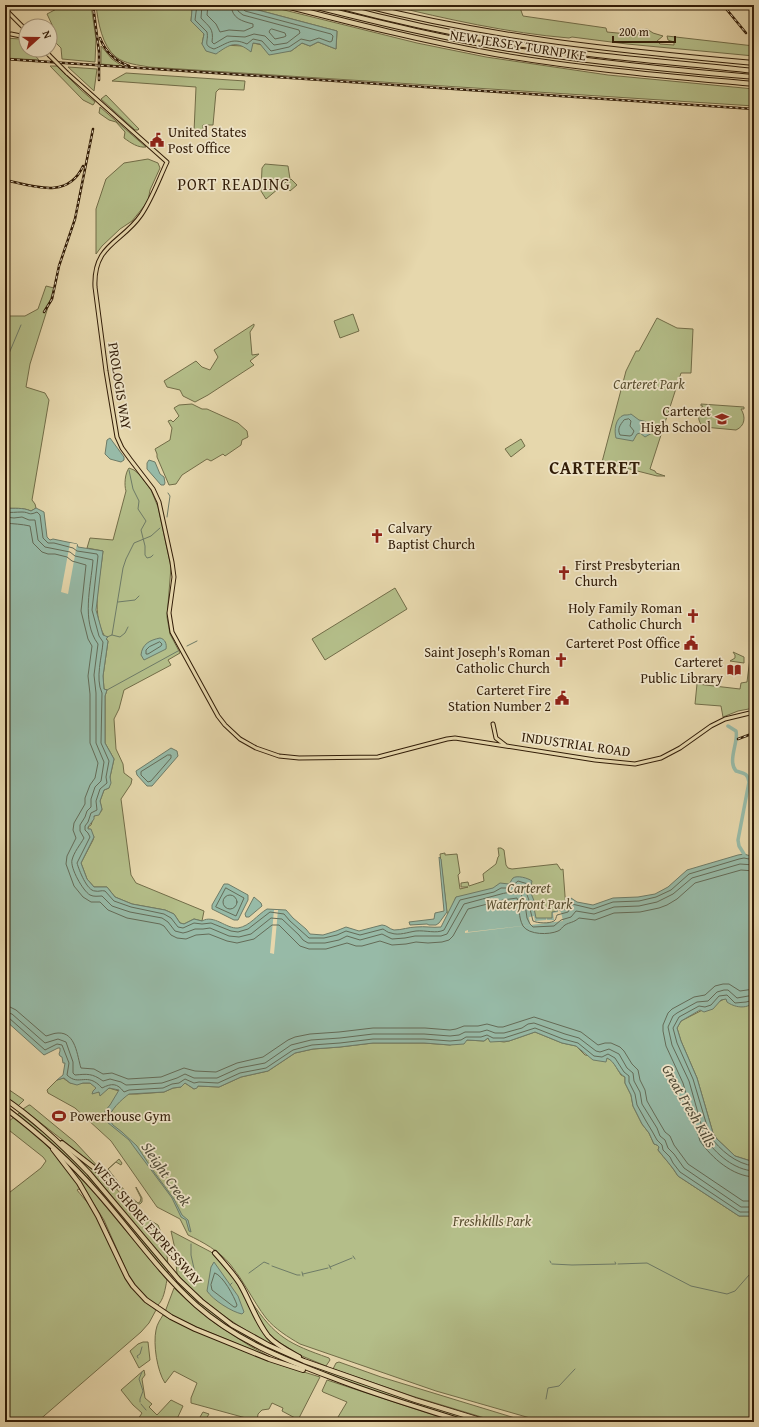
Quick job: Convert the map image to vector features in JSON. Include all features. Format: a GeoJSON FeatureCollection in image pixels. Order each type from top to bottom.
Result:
{"type":"FeatureCollection","features":[{"type":"Feature","properties":{"kind":"highway","name":"NEW JERSEY TURNPIKE"},"geometry":{"type":"LineString","coordinates":[[282,5],[397,34],[494,54],[601,69],[754,84]]}},
{"type":"Feature","properties":{"kind":"highway","name":"NEW JERSEY TURNPIKE"},"geometry":{"type":"LineString","coordinates":[[309,5],[398,27],[516,50],[628,65],[754,77]]}},
{"type":"Feature","properties":{"kind":"highway","name":"NEW JERSEY TURNPIKE"},"geometry":{"type":"LineString","coordinates":[[334,5],[432,28],[524,45],[597,55],[754,70]]}},
{"type":"Feature","properties":{"kind":"highway","name":"NEW JERSEY TURNPIKE"},"geometry":{"type":"LineString","coordinates":[[363,5],[441,23],[533,39],[597,48],[754,64]]}},
{"type":"Feature","properties":{"kind":"highway","name":"WEST SHORE EXPRESSWAY"},"geometry":{"type":"LineString","coordinates":[[6,1100],[59,1143],[89,1173],[179,1280],[215,1312],[250,1336],[304,1362],[415,1400],[487,1422]]}},
{"type":"Feature","properties":{"kind":"highway","name":"WEST SHORE EXPRESSWAY"},"geometry":{"type":"LineString","coordinates":[[5,1108],[51,1145],[97,1193],[178,1288],[212,1318],[229,1330],[253,1345],[284,1360],[354,1386],[465,1422]]}},
{"type":"Feature","properties":{"kind":"highway"},"geometry":{"type":"LineString","coordinates":[[29,1118],[117,1186]]}},
{"type":"Feature","properties":{"kind":"highway"},"geometry":{"type":"LineString","coordinates":[[51,1145],[79,1183],[98,1216],[127,1277],[140,1294],[153,1305],[194,1329],[270,1359],[354,1386]]}},
{"type":"Feature","properties":{"kind":"highway"},"geometry":{"type":"LineString","coordinates":[[215,1253],[234,1275],[264,1330],[274,1342],[298,1356],[334,1372]]}},
{"type":"Feature","properties":{"kind":"main road"},"geometry":{"type":"LineString","coordinates":[[5,9],[18,22]]}},
{"type":"Feature","properties":{"kind":"main road"},"geometry":{"type":"LineString","coordinates":[[11,34],[18,35]]}},
{"type":"Feature","properties":{"kind":"main road","name":"PROLOGIS WAY"},"geometry":{"type":"LineString","coordinates":[[53,58],[90,94],[167,162],[144,211],[136,221],[104,252],[95,274],[95,287],[99,325],[116,437],[126,455],[153,489],[159,502],[174,577],[169,613],[172,632],[213,710],[229,729],[240,739],[256,748],[279,756],[314,759],[378,757],[447,738],[488,743]]}},
{"type":"Feature","properties":{"kind":"main road","name":"INDUSTRIAL ROAD"},"geometry":{"type":"LineString","coordinates":[[488,743],[595,760],[635,764],[661,758],[680,748],[725,719],[754,712]]}},
{"type":"Feature","properties":{"kind":"main road"},"geometry":{"type":"LineString","coordinates":[[493,724],[496,738],[507,746]]}},
{"type":"Feature","properties":{"kind":"green space"},"geometry":{"type":"Polygon","coordinates":[[[64,5],[91,5],[96,39],[95,62],[62,59],[61,48],[58,45],[58,18],[49,18],[47,14],[64,5]]]}},
{"type":"Feature","properties":{"kind":"green space"},"geometry":{"type":"Polygon","coordinates":[[[96,5],[194,5],[191,21],[204,34],[202,44],[243,46],[253,43],[291,51],[302,43],[310,46],[318,42],[336,49],[337,31],[239,5],[264,5],[417,43],[486,57],[608,75],[754,89],[754,106],[149,67],[124,61],[116,57],[111,52],[104,40],[96,5]]]}},
{"type":"Feature","properties":{"kind":"green space"},"geometry":{"type":"Polygon","coordinates":[[[388,5],[519,5],[523,16],[606,28],[607,32],[638,35],[639,31],[647,29],[653,33],[663,36],[657,41],[660,44],[674,45],[674,42],[668,40],[667,36],[754,46],[754,56],[523,33],[388,5]]]}},
{"type":"Feature","properties":{"kind":"green space"},"geometry":{"type":"Polygon","coordinates":[[[5,38],[18,39],[18,58],[37,58],[39,60],[5,58],[5,38]]]}},
{"type":"Feature","properties":{"kind":"green space"},"geometry":{"type":"Polygon","coordinates":[[[101,46],[112,59],[122,66],[101,64],[101,46]]]}},
{"type":"Feature","properties":{"kind":"green space"},"geometry":{"type":"Polygon","coordinates":[[[50,66],[57,66],[95,102],[93,105],[83,100],[50,66]]]}},
{"type":"Feature","properties":{"kind":"green space"},"geometry":{"type":"Polygon","coordinates":[[[68,67],[97,69],[94,91],[68,67]]]}},
{"type":"Feature","properties":{"kind":"green space"},"geometry":{"type":"Polygon","coordinates":[[[126,73],[245,81],[244,90],[219,89],[216,92],[213,125],[203,125],[203,133],[194,132],[196,87],[112,81],[126,73]]]}},
{"type":"Feature","properties":{"kind":"green space"},"geometry":{"type":"Polygon","coordinates":[[[106,95],[139,129],[138,130],[135,130],[101,99],[106,95]]]}},
{"type":"Feature","properties":{"kind":"green space"},"geometry":{"type":"Polygon","coordinates":[[[100,107],[146,147],[137,146],[124,138],[125,132],[116,122],[109,120],[99,113],[100,107]]]}},
{"type":"Feature","properties":{"kind":"green space"},"geometry":{"type":"Polygon","coordinates":[[[148,159],[158,163],[160,168],[150,190],[148,201],[132,221],[120,229],[102,246],[96,254],[96,209],[106,179],[124,163],[148,159]]]}},
{"type":"Feature","properties":{"kind":"green space"},"geometry":{"type":"Polygon","coordinates":[[[265,164],[288,166],[290,179],[266,199],[261,191],[262,168],[265,164]]]}},
{"type":"Feature","properties":{"kind":"green space"},"geometry":{"type":"Polygon","coordinates":[[[291,179],[297,185],[290,191],[285,185],[291,179]]]}},
{"type":"Feature","properties":{"kind":"green space"},"geometry":{"type":"Polygon","coordinates":[[[46,286],[54,288],[30,364],[26,387],[45,393],[49,400],[32,500],[36,508],[31,511],[5,508],[5,359],[7,357],[5,354],[5,316],[25,316],[38,309],[46,286]]]}},
{"type":"Feature","properties":{"kind":"green space"},"geometry":{"type":"Polygon","coordinates":[[[353,314],[359,331],[340,338],[334,321],[353,314]]]}},
{"type":"Feature","properties":{"kind":"green space","name":"Carteret Park"},"geometry":{"type":"Polygon","coordinates":[[[657,318],[677,328],[693,329],[691,373],[681,373],[650,469],[665,476],[657,476],[602,462],[626,371],[636,351],[639,351],[657,318]]]}},
{"type":"Feature","properties":{"kind":"green space"},"geometry":{"type":"Polygon","coordinates":[[[254,324],[250,332],[252,355],[259,354],[250,361],[254,365],[195,402],[183,396],[180,390],[167,387],[164,381],[196,361],[202,367],[210,370],[218,357],[214,350],[254,324]]]}},
{"type":"Feature","properties":{"kind":"green space"},"geometry":{"type":"Polygon","coordinates":[[[192,404],[238,423],[247,431],[248,437],[242,440],[241,445],[225,456],[223,454],[211,461],[207,459],[182,475],[176,484],[169,485],[155,449],[170,440],[172,428],[168,421],[171,420],[173,422],[179,416],[174,408],[179,405],[192,404]]]}},
{"type":"Feature","properties":{"kind":"green space"},"geometry":{"type":"Polygon","coordinates":[[[701,404],[744,407],[744,409],[741,409],[744,415],[743,424],[736,430],[704,427],[699,420],[700,412],[703,406],[701,406],[701,404]]]}},
{"type":"Feature","properties":{"kind":"green space"},"geometry":{"type":"Polygon","coordinates":[[[521,439],[525,446],[511,457],[505,449],[521,439]]]}},
{"type":"Feature","properties":{"kind":"green space"},"geometry":{"type":"Polygon","coordinates":[[[129,468],[140,475],[151,490],[158,507],[171,567],[167,617],[170,634],[180,653],[168,660],[171,665],[124,690],[119,709],[114,719],[116,749],[123,764],[124,773],[132,779],[131,784],[121,799],[131,875],[136,883],[204,911],[202,921],[194,919],[184,924],[180,923],[174,914],[165,910],[132,904],[115,897],[107,887],[94,887],[87,879],[81,863],[94,837],[88,827],[91,825],[94,816],[99,814],[102,810],[100,801],[104,790],[109,788],[114,759],[105,743],[105,696],[107,690],[104,689],[103,676],[108,641],[102,632],[97,610],[98,586],[103,551],[87,548],[90,538],[113,540],[126,491],[125,479],[129,468]]]}},
{"type":"Feature","properties":{"kind":"green space"},"geometry":{"type":"Polygon","coordinates":[[[395,588],[407,609],[325,660],[312,639],[395,588]]]}},
{"type":"Feature","properties":{"kind":"green space"},"geometry":{"type":"Polygon","coordinates":[[[733,652],[744,657],[744,663],[730,661],[735,658],[733,652]]]}},
{"type":"Feature","properties":{"kind":"green space"},"geometry":{"type":"Polygon","coordinates":[[[750,658],[754,658],[754,708],[738,711],[723,717],[721,706],[695,704],[697,684],[740,689],[741,683],[747,682],[750,658]]]}},
{"type":"Feature","properties":{"kind":"green space","name":"Carteret Waterfront Park"},"geometry":{"type":"Polygon","coordinates":[[[498,848],[504,850],[506,865],[508,868],[512,869],[557,864],[561,870],[563,869],[566,909],[562,910],[564,919],[530,926],[456,897],[449,914],[447,913],[440,854],[457,854],[460,873],[458,875],[460,889],[468,887],[461,887],[461,883],[468,882],[469,886],[484,881],[483,874],[496,864],[499,856],[498,848]]]}},
{"type":"Feature","properties":{"kind":"green space"},"geometry":{"type":"Polygon","coordinates":[[[726,998],[753,1004],[754,1002],[754,1162],[735,1156],[717,1139],[713,1133],[697,1078],[677,1028],[681,1021],[726,998]]]}},
{"type":"Feature","properties":{"kind":"green space","name":"Freshkills Park"},"geometry":{"type":"Polygon","coordinates":[[[535,1032],[562,1043],[576,1046],[585,1055],[612,1060],[621,1075],[625,1077],[625,1083],[631,1095],[633,1106],[642,1124],[649,1133],[654,1144],[659,1147],[658,1150],[678,1176],[739,1216],[754,1216],[754,1422],[544,1422],[436,1391],[300,1344],[286,1336],[266,1318],[240,1277],[226,1259],[210,1247],[188,1235],[180,1219],[157,1207],[111,1141],[75,1108],[48,1093],[47,1090],[57,1080],[63,1078],[70,1083],[90,1083],[96,1087],[93,1091],[95,1092],[102,1092],[109,1088],[129,1094],[164,1092],[173,1088],[181,1087],[185,1083],[194,1089],[198,1086],[219,1087],[241,1077],[268,1071],[295,1053],[313,1049],[373,1043],[424,1043],[450,1045],[467,1040],[484,1041],[488,1038],[489,1040],[504,1042],[535,1032]]]}},
{"type":"Feature","properties":{"kind":"green space"},"geometry":{"type":"Polygon","coordinates":[[[5,1087],[24,1100],[18,1106],[5,1096],[5,1087]]]}},
{"type":"Feature","properties":{"kind":"green space"},"geometry":{"type":"Polygon","coordinates":[[[29,1105],[75,1142],[102,1171],[23,1109],[29,1105]]]}},
{"type":"Feature","properties":{"kind":"green space"},"geometry":{"type":"Polygon","coordinates":[[[19,1113],[57,1143],[89,1175],[168,1270],[168,1275],[72,1163],[46,1138],[17,1115],[19,1113]]]}},
{"type":"Feature","properties":{"kind":"green space"},"geometry":{"type":"Polygon","coordinates":[[[14,1117],[34,1133],[57,1156],[85,1195],[79,1189],[77,1190],[98,1217],[121,1267],[135,1290],[156,1310],[149,1323],[141,1332],[37,1422],[5,1422],[5,1196],[41,1168],[46,1161],[5,1127],[14,1117]]]}},
{"type":"Feature","properties":{"kind":"green space"},"geometry":{"type":"Polygon","coordinates":[[[68,1148],[106,1178],[141,1215],[158,1225],[166,1245],[168,1265],[99,1181],[68,1148]]]}},
{"type":"Feature","properties":{"kind":"green space"},"geometry":{"type":"Polygon","coordinates":[[[119,1159],[122,1163],[121,1165],[116,1162],[110,1167],[119,1159]]]}},
{"type":"Feature","properties":{"kind":"green space"},"geometry":{"type":"Polygon","coordinates":[[[71,1168],[87,1184],[167,1280],[163,1298],[157,1306],[145,1297],[130,1279],[104,1220],[71,1168]]]}},
{"type":"Feature","properties":{"kind":"green space"},"geometry":{"type":"Polygon","coordinates":[[[108,1169],[128,1195],[138,1203],[140,1202],[141,1198],[136,1187],[142,1198],[142,1202],[140,1204],[136,1203],[127,1196],[107,1170],[108,1169]]]}},
{"type":"Feature","properties":{"kind":"green space"},"geometry":{"type":"Polygon","coordinates":[[[171,1231],[211,1252],[226,1266],[264,1331],[281,1348],[278,1348],[258,1337],[229,1319],[201,1298],[177,1274],[175,1249],[171,1231]]]}},
{"type":"Feature","properties":{"kind":"green space"},"geometry":{"type":"Polygon","coordinates":[[[177,1279],[218,1315],[246,1335],[278,1352],[484,1422],[471,1422],[424,1408],[293,1362],[236,1333],[197,1304],[176,1283],[177,1279]]]}},
{"type":"Feature","properties":{"kind":"green space"},"geometry":{"type":"Polygon","coordinates":[[[174,1288],[216,1324],[272,1358],[194,1326],[165,1312],[174,1288]]]}},
{"type":"Feature","properties":{"kind":"green space"},"geometry":{"type":"Polygon","coordinates":[[[251,1301],[268,1323],[284,1338],[303,1348],[329,1358],[330,1360],[326,1366],[302,1356],[272,1338],[264,1329],[251,1301]]]}},
{"type":"Feature","properties":{"kind":"green space"},"geometry":{"type":"Polygon","coordinates":[[[163,1315],[182,1325],[281,1365],[320,1377],[299,1418],[297,1419],[282,1411],[283,1408],[272,1403],[269,1409],[262,1410],[258,1414],[257,1421],[191,1403],[191,1398],[197,1383],[174,1371],[165,1383],[160,1372],[156,1357],[155,1336],[157,1326],[163,1315]]]}},
{"type":"Feature","properties":{"kind":"green space"},"geometry":{"type":"Polygon","coordinates":[[[148,1342],[150,1360],[139,1368],[130,1351],[138,1344],[148,1342]]]}},
{"type":"Feature","properties":{"kind":"green space"},"geometry":{"type":"Polygon","coordinates":[[[339,1362],[381,1377],[528,1422],[498,1422],[412,1396],[333,1369],[336,1363],[339,1362]]]}},
{"type":"Feature","properties":{"kind":"green space"},"geometry":{"type":"Polygon","coordinates":[[[144,1370],[145,1375],[142,1379],[145,1398],[152,1404],[149,1407],[157,1415],[171,1400],[183,1406],[176,1421],[178,1422],[136,1422],[142,1413],[133,1405],[121,1390],[144,1370]]]}},
{"type":"Feature","properties":{"kind":"green space"},"geometry":{"type":"Polygon","coordinates":[[[327,1380],[455,1422],[335,1422],[347,1402],[322,1391],[327,1380]]]}},
{"type":"Feature","properties":{"kind":"green space"},"geometry":{"type":"Polygon","coordinates":[[[203,1412],[209,1414],[204,1422],[197,1422],[203,1412]]]}},
{"type":"Feature","properties":{"kind":"water"},"geometry":{"type":"Polygon","coordinates":[[[194,5],[239,5],[337,31],[336,49],[318,42],[310,46],[302,43],[291,51],[269,55],[260,44],[253,43],[251,52],[246,48],[237,45],[229,46],[216,54],[206,51],[202,44],[204,34],[191,21],[194,5]]]}},
{"type":"Feature","properties":{"kind":"water"},"geometry":{"type":"Polygon","coordinates":[[[631,414],[639,420],[652,423],[654,428],[652,433],[645,437],[640,433],[637,434],[633,441],[616,438],[615,428],[617,422],[624,415],[631,414]]]}},
{"type":"Feature","properties":{"kind":"water"},"geometry":{"type":"Polygon","coordinates":[[[110,438],[124,457],[124,460],[121,462],[110,459],[105,454],[107,440],[110,438]]]}},
{"type":"Feature","properties":{"kind":"water"},"geometry":{"type":"Polygon","coordinates":[[[149,460],[155,462],[160,474],[164,477],[164,485],[161,485],[147,469],[147,463],[149,460]]]}},
{"type":"Feature","properties":{"kind":"water","name":"Great Fresh Kills"},"geometry":{"type":"Polygon","coordinates":[[[5,508],[31,511],[36,508],[44,512],[47,537],[50,540],[53,539],[77,544],[78,547],[103,551],[96,610],[103,635],[108,637],[106,639],[108,641],[103,676],[104,689],[107,690],[105,696],[105,743],[114,759],[110,777],[111,783],[109,788],[104,790],[100,801],[102,809],[99,815],[94,816],[94,819],[88,827],[88,829],[91,829],[94,837],[81,863],[87,879],[94,887],[107,887],[115,897],[132,904],[165,910],[174,914],[180,923],[184,924],[194,919],[202,921],[211,919],[234,928],[242,927],[250,923],[267,909],[286,910],[310,934],[323,935],[346,927],[359,931],[382,925],[394,930],[413,927],[441,927],[456,897],[493,888],[500,883],[509,884],[515,877],[525,878],[532,881],[530,891],[535,903],[534,908],[536,918],[552,918],[552,912],[566,909],[566,902],[571,898],[577,902],[593,905],[613,898],[638,897],[655,894],[668,887],[687,870],[738,855],[744,854],[754,857],[754,1002],[751,1005],[740,1007],[730,1004],[726,999],[721,1000],[713,1009],[704,1012],[700,1010],[681,1021],[677,1028],[697,1078],[713,1133],[717,1139],[735,1156],[754,1162],[754,1216],[739,1216],[678,1176],[658,1150],[659,1147],[654,1144],[649,1133],[642,1124],[633,1106],[631,1095],[625,1083],[625,1077],[610,1060],[607,1058],[606,1062],[593,1060],[576,1046],[562,1043],[535,1032],[509,1041],[490,1042],[488,1038],[484,1041],[467,1040],[464,1044],[450,1045],[424,1043],[373,1043],[313,1049],[295,1053],[268,1071],[241,1077],[219,1087],[198,1086],[194,1089],[185,1083],[181,1087],[173,1088],[164,1092],[129,1094],[113,1109],[109,1119],[113,1125],[137,1146],[174,1199],[182,1215],[188,1220],[191,1232],[189,1231],[186,1220],[181,1217],[172,1198],[129,1140],[105,1119],[105,1111],[119,1090],[109,1088],[100,1096],[99,1092],[92,1094],[96,1088],[90,1083],[77,1085],[70,1083],[64,1078],[57,1080],[63,1075],[65,1063],[63,1063],[62,1057],[59,1054],[60,1048],[44,1055],[5,1020],[5,508]]]}},
{"type":"Feature","properties":{"kind":"water"},"geometry":{"type":"Polygon","coordinates":[[[160,638],[165,642],[166,649],[144,660],[141,655],[145,645],[150,641],[160,638]]]}},
{"type":"Feature","properties":{"kind":"water"},"geometry":{"type":"Polygon","coordinates":[[[171,748],[177,751],[178,756],[152,786],[147,786],[137,775],[136,771],[171,748]]]}},
{"type":"Feature","properties":{"kind":"water"},"geometry":{"type":"Polygon","coordinates":[[[439,857],[441,859],[447,912],[436,925],[410,925],[409,922],[434,919],[435,913],[444,911],[439,857]]]}},
{"type":"Feature","properties":{"kind":"water"},"geometry":{"type":"Polygon","coordinates":[[[224,884],[228,884],[248,895],[248,900],[238,920],[234,920],[212,909],[212,905],[224,884]]]}},
{"type":"Feature","properties":{"kind":"water"},"geometry":{"type":"Polygon","coordinates":[[[254,897],[261,903],[262,906],[249,917],[246,917],[245,914],[254,897]]]}},
{"type":"Feature","properties":{"kind":"water"},"geometry":{"type":"Polygon","coordinates":[[[214,1262],[238,1296],[244,1312],[242,1314],[223,1305],[207,1291],[211,1267],[214,1262]]]}},
{"type":"Feature","properties":{"kind":"pier"},"geometry":{"type":"Polygon","coordinates":[[[70,543],[77,544],[68,594],[61,592],[70,543]]]}},
{"type":"Feature","properties":{"kind":"pier"},"geometry":{"type":"Polygon","coordinates":[[[274,910],[278,910],[274,954],[270,953],[274,910]]]}},
{"type":"Feature","properties":{"kind":"pier"},"geometry":{"type":"Polygon","coordinates":[[[558,910],[561,912],[563,921],[465,933],[465,931],[468,930],[468,932],[530,925],[529,917],[534,916],[535,921],[546,920],[546,918],[547,920],[554,920],[553,913],[558,912],[558,910]]]}},
{"type":"Feature","properties":{"kind":"waterway"},"geometry":{"type":"LineString","coordinates":[[5,363],[21,325]]}},
{"type":"Feature","properties":{"kind":"waterway"},"geometry":{"type":"LineString","coordinates":[[129,470],[133,489],[139,501],[138,509],[146,521],[141,530],[145,546],[145,555],[147,558],[153,555]]}},
{"type":"Feature","properties":{"kind":"waterway"},"geometry":{"type":"LineString","coordinates":[[167,517],[170,496],[168,493]]}},
{"type":"Feature","properties":{"kind":"waterway"},"geometry":{"type":"LineString","coordinates":[[107,637],[112,635],[123,568],[126,559],[134,543],[151,536],[160,528]]}},
{"type":"Feature","properties":{"kind":"waterway"},"geometry":{"type":"LineString","coordinates":[[118,602],[135,600],[139,596]]}},
{"type":"Feature","properties":{"kind":"waterway"},"geometry":{"type":"LineString","coordinates":[[112,635],[120,637],[125,633],[128,627]]}},
{"type":"Feature","properties":{"kind":"waterway"},"geometry":{"type":"LineString","coordinates":[[187,646],[197,641]]}},
{"type":"Feature","properties":{"kind":"waterway"},"geometry":{"type":"LineString","coordinates":[[107,690],[178,651]]}},
{"type":"Feature","properties":{"kind":"waterway"},"geometry":{"type":"LineString","coordinates":[[728,726],[736,731],[733,757],[734,767],[736,771],[746,775],[749,782],[738,840],[739,846],[744,854]]}},
{"type":"Feature","properties":{"kind":"waterway","name":"Sleight Creek"},"geometry":{"type":"LineString","coordinates":[[191,1244],[191,1255],[197,1282]]}},
{"type":"Feature","properties":{"kind":"waterway"},"geometry":{"type":"LineString","coordinates":[[330,1267],[352,1258]]}},
{"type":"Feature","properties":{"kind":"waterway"},"geometry":{"type":"LineString","coordinates":[[249,1273],[264,1262],[269,1264]]}},
{"type":"Feature","properties":{"kind":"waterway"},"geometry":{"type":"LineString","coordinates":[[552,1264],[616,1264],[615,1262]]}},
{"type":"Feature","properties":{"kind":"waterway"},"geometry":{"type":"LineString","coordinates":[[618,1264],[647,1263],[691,1286],[727,1294],[735,1291],[754,1271]]}},
{"type":"Feature","properties":{"kind":"waterway"},"geometry":{"type":"LineString","coordinates":[[329,1265],[331,1269]]}},
{"type":"Feature","properties":{"kind":"waterway"},"geometry":{"type":"LineString","coordinates":[[272,1266],[300,1275]]}},
{"type":"Feature","properties":{"kind":"waterway"},"geometry":{"type":"LineString","coordinates":[[303,1274],[328,1268]]}},
{"type":"Feature","properties":{"kind":"waterway"},"geometry":{"type":"LineString","coordinates":[[302,1272],[303,1276]]}},
{"type":"Feature","properties":{"kind":"waterway"},"geometry":{"type":"LineString","coordinates":[[138,1358],[137,1356],[140,1354],[142,1347]]}},
{"type":"Feature","properties":{"kind":"waterway"},"geometry":{"type":"LineString","coordinates":[[546,1399],[548,1388],[559,1386],[575,1369]]}},
{"type":"Feature","properties":{"kind":"waterway"},"geometry":{"type":"LineString","coordinates":[[140,1402],[143,1391],[139,1379],[142,1372]]}},
{"type":"Feature","properties":{"kind":"waterway"},"geometry":{"type":"LineString","coordinates":[[141,1404],[146,1410]]}},
{"type":"Feature","properties":{"kind":"railway"},"geometry":{"type":"LineString","coordinates":[[93,5],[99,52],[99,80]]}},
{"type":"Feature","properties":{"kind":"railway"},"geometry":{"type":"LineString","coordinates":[[723,5],[746,33]]}},
{"type":"Feature","properties":{"kind":"railway"},"geometry":{"type":"LineString","coordinates":[[100,38],[111,55],[129,66]]}},
{"type":"Feature","properties":{"kind":"railway"},"geometry":{"type":"LineString","coordinates":[[5,59],[754,109]]}},
{"type":"Feature","properties":{"kind":"railway"},"geometry":{"type":"LineString","coordinates":[[44,312],[52,299],[59,266],[75,219],[93,129]]}},
{"type":"Feature","properties":{"kind":"railway"},"geometry":{"type":"LineString","coordinates":[[5,180],[38,187],[59,187],[76,177],[83,166]]}},
{"type":"Feature","properties":{"kind":"railway"},"geometry":{"type":"LineString","coordinates":[[738,739],[754,733]]}},
{"type":"Feature","properties":{"kind":"place","name":"United States Post Office"},"geometry":{"type":"Point","coordinates":[157,140]}},
{"type":"Feature","properties":{"kind":"place","name":"Carteret High School"},"geometry":{"type":"Point","coordinates":[722,419]}},
{"type":"Feature","properties":{"kind":"place","name":"Calvary Baptist Church"},"geometry":{"type":"Point","coordinates":[377,536]}},
{"type":"Feature","properties":{"kind":"place","name":"First Presbyterian Church"},"geometry":{"type":"Point","coordinates":[564,573]}},
{"type":"Feature","properties":{"kind":"place","name":"Holy Family Roman Catholic Church"},"geometry":{"type":"Point","coordinates":[693,616]}},
{"type":"Feature","properties":{"kind":"place","name":"Carteret Post Office"},"geometry":{"type":"Point","coordinates":[691,643]}},
{"type":"Feature","properties":{"kind":"place","name":"Saint Joseph's Roman Catholic Church"},"geometry":{"type":"Point","coordinates":[561,660]}},
{"type":"Feature","properties":{"kind":"place","name":"Carteret Public Library"},"geometry":{"type":"Point","coordinates":[734,670]}},
{"type":"Feature","properties":{"kind":"place","name":"Carteret Fire Station Number 2"},"geometry":{"type":"Point","coordinates":[562,698]}},
{"type":"Feature","properties":{"kind":"place","name":"Powerhouse Gym"},"geometry":{"type":"Point","coordinates":[59,1116]}},
{"type":"Feature","properties":{"kind":"district","name":"PORT READING"},"geometry":{"type":"Point","coordinates":[234,184]}},
{"type":"Feature","properties":{"kind":"district","name":"CARTERET"},"geometry":{"type":"Point","coordinates":[595,468]}}]}
